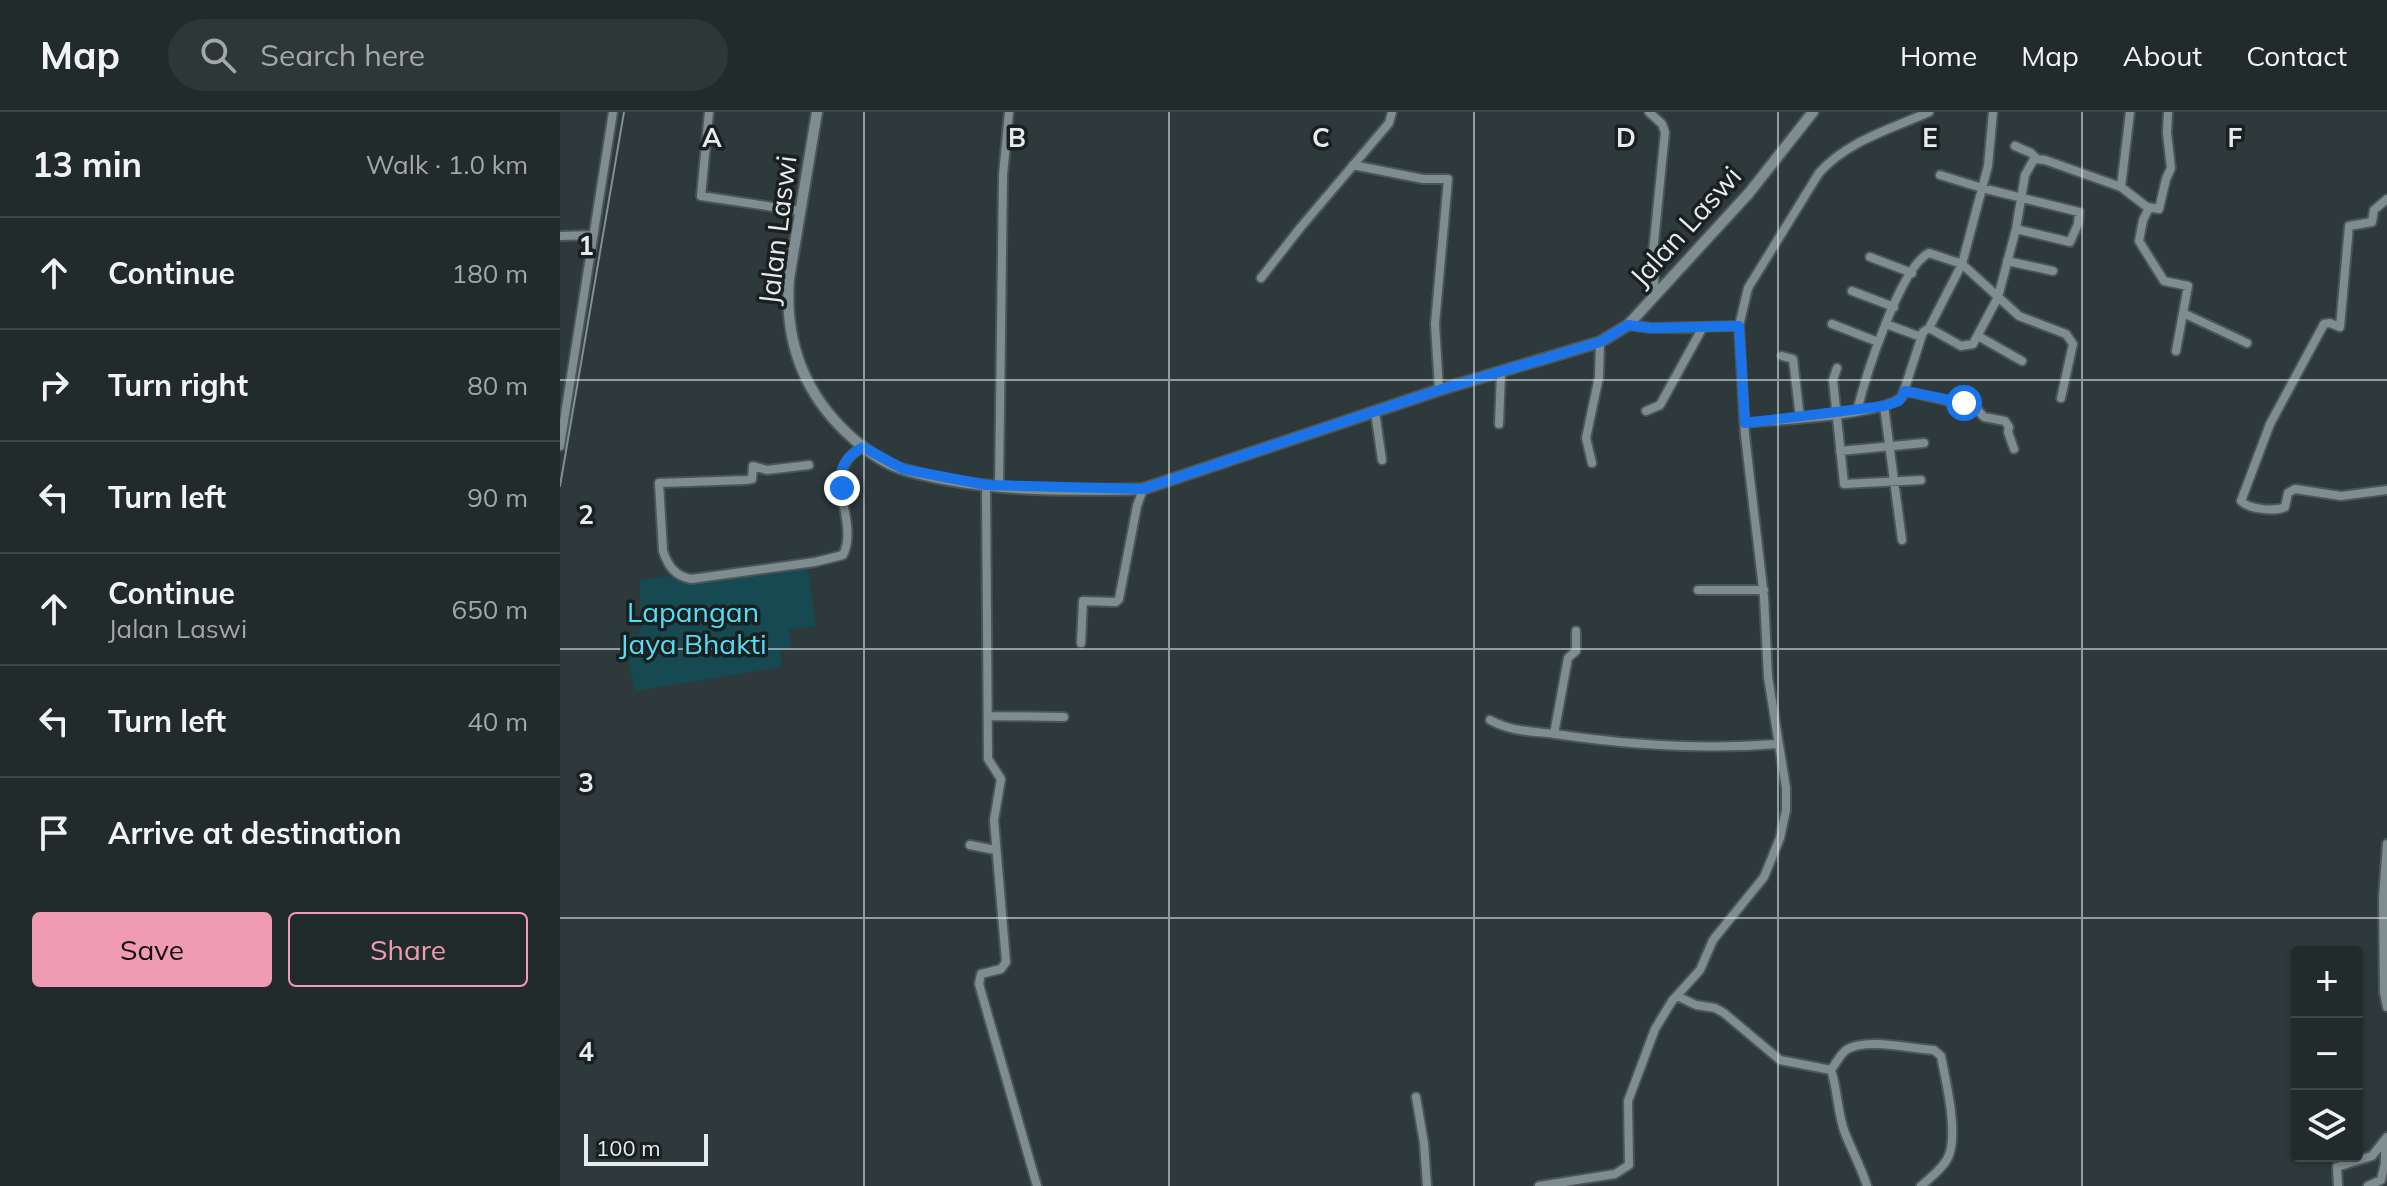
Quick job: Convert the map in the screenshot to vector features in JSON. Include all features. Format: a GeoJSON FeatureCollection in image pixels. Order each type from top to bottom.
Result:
{"type":"FeatureCollection","features":[{"type":"Feature","properties":{"kind":"street"},"geometry":{"type":"LineString","coordinates":[[560,446],[613,112]]}},
{"type":"Feature","properties":{"kind":"street"},"geometry":{"type":"LineString","coordinates":[[709,112],[701,196],[800,211]]}},
{"type":"Feature","properties":{"kind":"street","name":"Jalan Laswi"},"geometry":{"type":"LineString","coordinates":[[817,112],[787,307],[808,385],[843,431],[863,447],[903,469],[999,487],[1143,489],[1439,390],[1600,342],[1628,325],[1655,296],[1749,193],[1813,112]]}},
{"type":"Feature","properties":{"kind":"street"},"geometry":{"type":"LineString","coordinates":[[999,487],[1003,175],[1009,112]]}},
{"type":"Feature","properties":{"kind":"street"},"geometry":{"type":"LineString","coordinates":[[1261,278],[1389,123],[1392,112]]}},
{"type":"Feature","properties":{"kind":"street"},"geometry":{"type":"LineString","coordinates":[[1649,112],[1662,124],[1665,132],[1653,260],[1655,296]]}},
{"type":"Feature","properties":{"kind":"street"},"geometry":{"type":"LineString","coordinates":[[1539,1186],[1615,1174],[1629,1165],[1628,1101],[1655,1029],[1677,996],[1700,970],[1717,934],[1764,877],[1780,838],[1786,810],[1786,788],[1768,677],[1764,590],[1745,423],[1739,326],[1748,288],[1831,160],[1847,148],[1929,112]]}},
{"type":"Feature","properties":{"kind":"street"},"geometry":{"type":"LineString","coordinates":[[1745,423],[1857,411],[1899,401],[1905,391],[1921,337],[1929,328],[1962,264],[1982,188],[1993,132],[1993,112]]}},
{"type":"Feature","properties":{"kind":"street"},"geometry":{"type":"LineString","coordinates":[[2121,187],[2130,112]]}},
{"type":"Feature","properties":{"kind":"street"},"geometry":{"type":"LineString","coordinates":[[2015,146],[2037,159],[2121,187],[2146,206],[2159,209],[2171,168],[2168,112]]}},
{"type":"Feature","properties":{"kind":"street"},"geometry":{"type":"LineString","coordinates":[[1929,328],[1961,346],[1973,344],[1998,297],[2016,229],[2025,175],[2031,161],[2037,159]]}},
{"type":"Feature","properties":{"kind":"street"},"geometry":{"type":"LineString","coordinates":[[1353,165],[1423,179],[1448,179],[1435,324],[1439,390]]}},
{"type":"Feature","properties":{"kind":"street"},"geometry":{"type":"LineString","coordinates":[[1940,175],[2075,211],[2080,215],[2070,242],[2016,229]]}},
{"type":"Feature","properties":{"kind":"street"},"geometry":{"type":"LineString","coordinates":[[2387,199],[2374,210],[2372,222],[2349,226],[2340,327],[2324,324],[2292,380],[2270,424],[2241,501],[2247,506],[2280,510],[2285,507],[2288,493],[2295,489],[2341,496],[2387,490]]}},
{"type":"Feature","properties":{"kind":"street"},"geometry":{"type":"LineString","coordinates":[[2146,206],[2139,241],[2164,281],[2187,285],[2176,351]]}},
{"type":"Feature","properties":{"kind":"street"},"geometry":{"type":"LineString","coordinates":[[560,236],[592,235]]}},
{"type":"Feature","properties":{"kind":"street"},"geometry":{"type":"LineString","coordinates":[[1857,411],[1865,376],[1886,324],[1912,273],[1929,253],[1962,264],[2019,316],[2066,334],[2071,339],[2073,344],[2061,398]]}},
{"type":"Feature","properties":{"kind":"street"},"geometry":{"type":"LineString","coordinates":[[1870,257],[1912,273]]}},
{"type":"Feature","properties":{"kind":"street"},"geometry":{"type":"LineString","coordinates":[[2007,261],[2053,271]]}},
{"type":"Feature","properties":{"kind":"street"},"geometry":{"type":"LineString","coordinates":[[1852,291],[1894,307]]}},
{"type":"Feature","properties":{"kind":"street"},"geometry":{"type":"LineString","coordinates":[[2183,313],[2247,343]]}},
{"type":"Feature","properties":{"kind":"street"},"geometry":{"type":"LineString","coordinates":[[1832,324],[1878,342]]}},
{"type":"Feature","properties":{"kind":"street"},"geometry":{"type":"LineString","coordinates":[[1886,324],[1921,337]]}},
{"type":"Feature","properties":{"kind":"street"},"geometry":{"type":"LineString","coordinates":[[1628,325],[1651,328],[1739,326]]}},
{"type":"Feature","properties":{"kind":"street"},"geometry":{"type":"LineString","coordinates":[[1646,411],[1660,405],[1703,327]]}},
{"type":"Feature","properties":{"kind":"street"},"geometry":{"type":"LineString","coordinates":[[1978,336],[2022,361]]}},
{"type":"Feature","properties":{"kind":"street"},"geometry":{"type":"LineString","coordinates":[[1592,463],[1586,438],[1599,377],[1600,342]]}},
{"type":"Feature","properties":{"kind":"street"},"geometry":{"type":"LineString","coordinates":[[1782,356],[1793,359],[1800,418]]}},
{"type":"Feature","properties":{"kind":"street"},"geometry":{"type":"LineString","coordinates":[[1837,368],[1833,380],[1844,484],[1921,480]]}},
{"type":"Feature","properties":{"kind":"street"},"geometry":{"type":"LineString","coordinates":[[1499,424],[1501,373]]}},
{"type":"Feature","properties":{"kind":"street"},"geometry":{"type":"LineString","coordinates":[[1905,391],[1975,407],[1984,417],[2005,421],[2014,449]]}},
{"type":"Feature","properties":{"kind":"street"},"geometry":{"type":"LineString","coordinates":[[1884,406],[1902,540]]}},
{"type":"Feature","properties":{"kind":"street"},"geometry":{"type":"LineString","coordinates":[[1375,412],[1382,460]]}},
{"type":"Feature","properties":{"kind":"street"},"geometry":{"type":"LineString","coordinates":[[1840,451],[1924,443]]}},
{"type":"Feature","properties":{"kind":"street"},"geometry":{"type":"LineString","coordinates":[[809,465],[767,470],[753,466],[752,479],[746,480],[659,483],[663,551],[675,572],[691,579],[815,562],[843,555],[846,530],[841,470],[849,456],[863,447]]}},
{"type":"Feature","properties":{"kind":"street"},"geometry":{"type":"LineString","coordinates":[[986,485],[989,763],[1001,779],[995,811],[995,850],[1006,962],[1001,969],[981,974],[979,984],[1037,1186]]}},
{"type":"Feature","properties":{"kind":"street"},"geometry":{"type":"LineString","coordinates":[[1081,643],[1083,601],[1116,602],[1119,599],[1143,489]]}},
{"type":"Feature","properties":{"kind":"street"},"geometry":{"type":"LineString","coordinates":[[1698,590],[1764,590]]}},
{"type":"Feature","properties":{"kind":"street"},"geometry":{"type":"LineString","coordinates":[[1554,734],[1568,658],[1576,651],[1576,631]]}},
{"type":"Feature","properties":{"kind":"street"},"geometry":{"type":"LineString","coordinates":[[988,716],[1064,717]]}},
{"type":"Feature","properties":{"kind":"street"},"geometry":{"type":"LineString","coordinates":[[1490,720],[1515,730],[1592,740],[1729,748],[1777,744]]}},
{"type":"Feature","properties":{"kind":"street"},"geometry":{"type":"LineString","coordinates":[[2387,844],[2383,913],[2387,1007]]}},
{"type":"Feature","properties":{"kind":"street"},"geometry":{"type":"LineString","coordinates":[[970,845],[995,850]]}},
{"type":"Feature","properties":{"kind":"street"},"geometry":{"type":"LineString","coordinates":[[1677,996],[1724,1013],[1780,1060],[1831,1070]]}},
{"type":"Feature","properties":{"kind":"street"},"geometry":{"type":"LineString","coordinates":[[1867,1186],[1841,1118],[1831,1070],[1843,1052],[1862,1046],[1934,1050],[1941,1056],[1950,1106],[1951,1151],[1945,1162],[1921,1186]]}},
{"type":"Feature","properties":{"kind":"street"},"geometry":{"type":"LineString","coordinates":[[1416,1097],[1427,1186]]}},
{"type":"Feature","properties":{"kind":"street"},"geometry":{"type":"LineString","coordinates":[[2338,1186],[2337,1167],[2372,1156],[2386,1139]]}},
{"type":"Feature","properties":{"kind":"street"},"geometry":{"type":"LineString","coordinates":[[2368,1186],[2381,1180],[2386,1139]]}},
{"type":"Feature","properties":{"kind":"green space","name":"Lapangan Jaya Bhakti"},"geometry":{"type":"Polygon","coordinates":[[[806,557],[816,626],[789,630],[791,648],[780,650],[782,667],[635,691],[624,637],[640,633],[640,580],[806,557]]]}},
{"type":"Feature","properties":{"kind":"railway"},"geometry":{"type":"LineString","coordinates":[[560,486],[624,112]]}},
{"type":"Feature","properties":{"kind":"route"},"geometry":{"type":"LineString","coordinates":[[842,488],[844,462],[863,447],[903,469],[999,487],[1143,489],[1439,390],[1600,342],[1628,325],[1642,328],[1739,326],[1745,423],[1884,406],[1899,401],[1905,391],[1964,403]]}}]}
